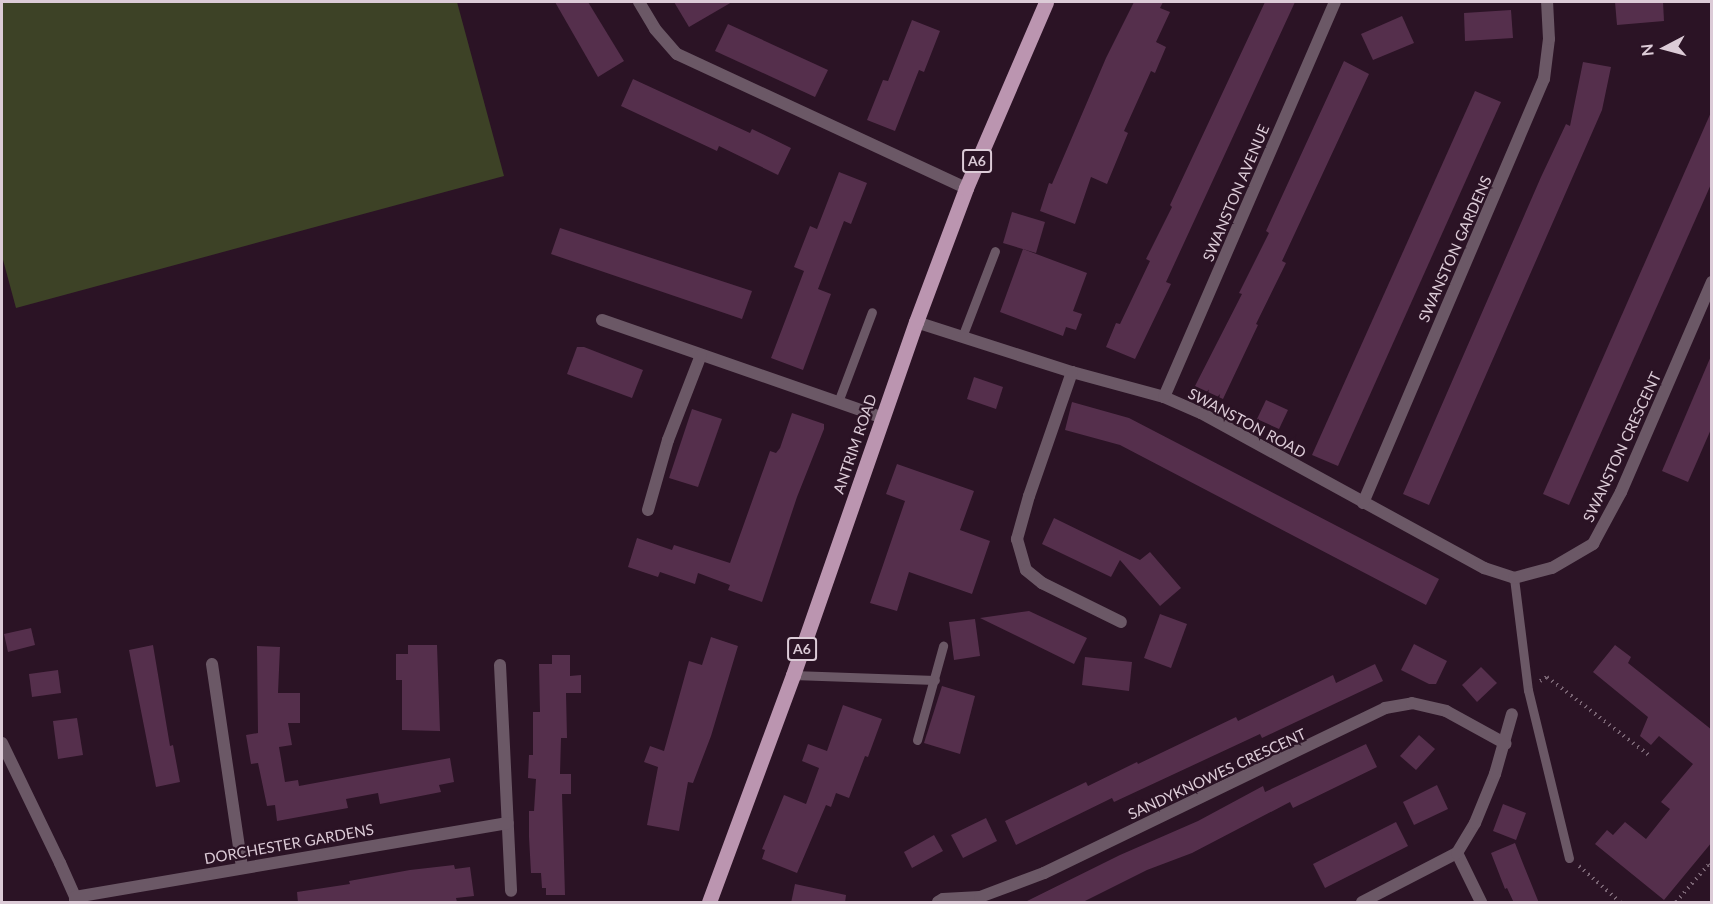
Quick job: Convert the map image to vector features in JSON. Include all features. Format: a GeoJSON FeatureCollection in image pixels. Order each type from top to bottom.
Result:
{"type":"FeatureCollection","features":[{"type":"Feature","properties":{"kind":"main road","name":"ANTRIM ROAD"},"geometry":{"type":"LineString","coordinates":[[709,903],[966,188],[1046,2]]}},
{"type":"Feature","properties":{"kind":"street"},"geometry":{"type":"LineString","coordinates":[[639,2],[655,29],[677,54],[966,188]]}},
{"type":"Feature","properties":{"kind":"street","name":"SWANSTON AVENUE"},"geometry":{"type":"LineString","coordinates":[[1164,397],[1335,2]]}},
{"type":"Feature","properties":{"kind":"street","name":"SWANSTON GARDENS"},"geometry":{"type":"LineString","coordinates":[[1363,503],[1544,79],[1549,39],[1547,2]]}},
{"type":"Feature","properties":{"kind":"street","name":"SWANSTON CRESCENT"},"geometry":{"type":"LineString","coordinates":[[1514,578],[1552,568],[1593,544],[1621,492],[1712,282]]}},
{"type":"Feature","properties":{"kind":"street"},"geometry":{"type":"LineString","coordinates":[[602,320],[883,418]]}},
{"type":"Feature","properties":{"kind":"street","name":"SWANSTON ROAD"},"geometry":{"type":"LineString","coordinates":[[916,322],[1072,372],[1164,397],[1201,413],[1484,568],[1514,578]]}},
{"type":"Feature","properties":{"kind":"street"},"geometry":{"type":"LineString","coordinates":[[648,510],[668,440],[701,355]]}},
{"type":"Feature","properties":{"kind":"street"},"geometry":{"type":"LineString","coordinates":[[1072,372],[1029,496],[1017,539],[1026,570],[1042,583],[1121,622]]}},
{"type":"Feature","properties":{"kind":"street"},"geometry":{"type":"LineString","coordinates":[[213,664],[243,867]]}},
{"type":"Feature","properties":{"kind":"street"},"geometry":{"type":"LineString","coordinates":[[500,665],[511,891]]}},
{"type":"Feature","properties":{"kind":"street","name":"SANDYKNOWES CRESCENT"},"geometry":{"type":"LineString","coordinates":[[938,903],[943,899],[980,897],[1044,873],[1385,708],[1412,703],[1446,711],[1506,744]]}},
{"type":"Feature","properties":{"kind":"street"},"geometry":{"type":"LineString","coordinates":[[1362,903],[1457,853],[1475,822],[1506,744],[1512,714]]}},
{"type":"Feature","properties":{"kind":"street"},"geometry":{"type":"LineString","coordinates":[[2,743],[75,900]]}},
{"type":"Feature","properties":{"kind":"street","name":"DORCHESTER GARDENS"},"geometry":{"type":"LineString","coordinates":[[75,900],[243,867],[508,823]]}},
{"type":"Feature","properties":{"kind":"street"},"geometry":{"type":"LineString","coordinates":[[1457,853],[1481,903]]}},
{"type":"Feature","properties":{"kind":"lane"},"geometry":{"type":"LineString","coordinates":[[962,337],[995,251]]}},
{"type":"Feature","properties":{"kind":"lane"},"geometry":{"type":"LineString","coordinates":[[838,402],[872,312]]}},
{"type":"Feature","properties":{"kind":"lane"},"geometry":{"type":"LineString","coordinates":[[1514,578],[1528,690],[1569,858]]}},
{"type":"Feature","properties":{"kind":"lane"},"geometry":{"type":"LineString","coordinates":[[917,740],[943,646]]}},
{"type":"Feature","properties":{"kind":"lane"},"geometry":{"type":"LineString","coordinates":[[792,675],[935,680]]}},
{"type":"Feature","properties":{"kind":"path"},"geometry":{"type":"LineString","coordinates":[[1528,690],[1547,677],[1650,756]]}},
{"type":"Feature","properties":{"kind":"path"},"geometry":{"type":"LineString","coordinates":[[1569,858],[1620,903]]}},
{"type":"Feature","properties":{"kind":"path"},"geometry":{"type":"LineString","coordinates":[[1676,903],[1708,865],[1712,867]]}},
{"type":"Feature","properties":{"kind":"green space"},"geometry":{"type":"Polygon","coordinates":[[[2,2],[457,2],[504,176],[16,308],[2,256],[2,2]]]}},
{"type":"Feature","properties":{"kind":"building"},"geometry":{"type":"Polygon","coordinates":[[[555,2],[588,2],[624,61],[598,77],[555,2]]]}},
{"type":"Feature","properties":{"kind":"building"},"geometry":{"type":"Polygon","coordinates":[[[674,2],[732,2],[689,27],[674,2]]]}},
{"type":"Feature","properties":{"kind":"building"},"geometry":{"type":"Polygon","coordinates":[[[1134,2],[1163,2],[1160,8],[1170,12],[1156,42],[1166,47],[1155,73],[1151,71],[1124,131],[1128,133],[1107,184],[1091,177],[1075,224],[1040,211],[1049,183],[1052,184],[1106,58],[1134,2]]]}},
{"type":"Feature","properties":{"kind":"building"},"geometry":{"type":"Polygon","coordinates":[[[1265,2],[1295,2],[1166,282],[1171,284],[1135,359],[1106,347],[1116,323],[1120,324],[1150,261],[1146,259],[1265,2]]]}},
{"type":"Feature","properties":{"kind":"building"},"geometry":{"type":"Polygon","coordinates":[[[1615,2],[1663,2],[1664,21],[1617,25],[1615,2]]]}},
{"type":"Feature","properties":{"kind":"building"},"geometry":{"type":"Polygon","coordinates":[[[1511,10],[1513,38],[1465,41],[1464,13],[1511,10]]]}},
{"type":"Feature","properties":{"kind":"building"},"geometry":{"type":"Polygon","coordinates":[[[1402,16],[1414,43],[1373,60],[1361,34],[1402,16]]]}},
{"type":"Feature","properties":{"kind":"building"},"geometry":{"type":"Polygon","coordinates":[[[912,20],[940,31],[924,72],[919,70],[895,131],[867,120],[883,80],[888,81],[912,20]]]}},
{"type":"Feature","properties":{"kind":"building"},"geometry":{"type":"Polygon","coordinates":[[[728,24],[828,70],[815,97],[715,51],[728,24]]]}},
{"type":"Feature","properties":{"kind":"building"},"geometry":{"type":"Polygon","coordinates":[[[1344,61],[1369,74],[1282,261],[1286,263],[1223,399],[1195,386],[1242,294],[1239,293],[1269,233],[1266,231],[1344,61]]]}},
{"type":"Feature","properties":{"kind":"building"},"geometry":{"type":"Polygon","coordinates":[[[1583,62],[1611,67],[1602,110],[1429,505],[1403,494],[1541,177],[1566,124],[1570,126],[1583,62]]]}},
{"type":"Feature","properties":{"kind":"building"},"geometry":{"type":"Polygon","coordinates":[[[633,79],[750,133],[752,129],[791,148],[778,175],[719,146],[717,151],[621,106],[633,79]]]}},
{"type":"Feature","properties":{"kind":"building"},"geometry":{"type":"Polygon","coordinates":[[[1475,91],[1501,102],[1338,466],[1312,455],[1475,91]]]}},
{"type":"Feature","properties":{"kind":"building"},"geometry":{"type":"Polygon","coordinates":[[[1712,110],[1712,182],[1569,505],[1543,494],[1712,110]]]}},
{"type":"Feature","properties":{"kind":"building"},"geometry":{"type":"Polygon","coordinates":[[[839,172],[867,183],[851,224],[844,221],[818,289],[831,294],[803,370],[771,358],[804,271],[794,267],[810,226],[817,229],[839,172]]]}},
{"type":"Feature","properties":{"kind":"building"},"geometry":{"type":"Polygon","coordinates":[[[1012,212],[1045,222],[1036,253],[1003,243],[1012,212]]]}},
{"type":"Feature","properties":{"kind":"building"},"geometry":{"type":"Polygon","coordinates":[[[560,228],[752,291],[742,319],[551,254],[560,228]]]}},
{"type":"Feature","properties":{"kind":"building"},"geometry":{"type":"Polygon","coordinates":[[[1023,249],[1087,273],[1073,311],[1082,314],[1076,330],[1066,327],[1063,336],[1000,312],[1023,249]]]}},
{"type":"Feature","properties":{"kind":"building"},"geometry":{"type":"Polygon","coordinates":[[[577,347],[584,347],[643,370],[632,398],[567,374],[577,347]]]}},
{"type":"Feature","properties":{"kind":"building"},"geometry":{"type":"Polygon","coordinates":[[[1711,356],[1712,427],[1688,482],[1662,471],[1711,356]]]}},
{"type":"Feature","properties":{"kind":"building"},"geometry":{"type":"Polygon","coordinates":[[[974,377],[1003,387],[996,409],[967,399],[974,377]]]}},
{"type":"Feature","properties":{"kind":"building"},"geometry":{"type":"Polygon","coordinates":[[[1266,400],[1288,410],[1279,429],[1257,419],[1266,400]]]}},
{"type":"Feature","properties":{"kind":"building"},"geometry":{"type":"Polygon","coordinates":[[[1072,402],[1129,418],[1439,579],[1426,605],[1120,445],[1065,430],[1072,402]]]}},
{"type":"Feature","properties":{"kind":"building"},"geometry":{"type":"Polygon","coordinates":[[[692,409],[722,419],[698,487],[669,478],[692,409]]]}},
{"type":"Feature","properties":{"kind":"building"},"geometry":{"type":"Polygon","coordinates":[[[792,413],[824,424],[824,429],[797,497],[762,602],[728,590],[730,585],[698,573],[695,584],[660,572],[658,577],[628,567],[637,538],[672,550],[674,545],[730,563],[770,451],[776,453],[780,448],[792,413]]]}},
{"type":"Feature","properties":{"kind":"building"},"geometry":{"type":"Polygon","coordinates":[[[897,464],[974,491],[960,530],[990,541],[972,594],[909,572],[897,611],[870,603],[905,501],[886,494],[897,464]]]}},
{"type":"Feature","properties":{"kind":"building"},"geometry":{"type":"Polygon","coordinates":[[[1054,518],[1140,560],[1150,552],[1181,588],[1160,606],[1120,560],[1111,577],[1042,544],[1054,518]]]}},
{"type":"Feature","properties":{"kind":"building"},"geometry":{"type":"Polygon","coordinates":[[[1029,611],[1087,638],[1074,664],[980,618],[1029,611]]]}},
{"type":"Feature","properties":{"kind":"building"},"geometry":{"type":"Polygon","coordinates":[[[1160,614],[1187,624],[1171,668],[1144,658],[1160,614]]]}},
{"type":"Feature","properties":{"kind":"building"},"geometry":{"type":"Polygon","coordinates":[[[975,619],[980,656],[954,660],[949,622],[975,619]]]}},
{"type":"Feature","properties":{"kind":"building"},"geometry":{"type":"Polygon","coordinates":[[[31,628],[35,645],[8,652],[4,634],[31,628]]]}},
{"type":"Feature","properties":{"kind":"building"},"geometry":{"type":"Polygon","coordinates":[[[711,637],[738,646],[711,736],[693,783],[688,782],[679,831],[647,825],[658,767],[644,762],[650,746],[664,751],[689,661],[702,665],[711,637]]]}},
{"type":"Feature","properties":{"kind":"building"},"geometry":{"type":"Polygon","coordinates":[[[1414,644],[1447,661],[1436,684],[1429,684],[1401,670],[1414,644]]]}},
{"type":"Feature","properties":{"kind":"building"},"geometry":{"type":"Polygon","coordinates":[[[153,645],[170,746],[173,745],[180,782],[156,787],[129,650],[153,645]]]}},
{"type":"Feature","properties":{"kind":"building"},"geometry":{"type":"Polygon","coordinates":[[[408,645],[437,645],[440,731],[402,730],[402,680],[396,680],[396,654],[408,654],[408,645]]]}},
{"type":"Feature","properties":{"kind":"building"},"geometry":{"type":"Polygon","coordinates":[[[1615,645],[1631,657],[1628,663],[1712,730],[1712,842],[1664,900],[1595,844],[1607,830],[1613,835],[1625,822],[1646,839],[1670,809],[1661,802],[1693,764],[1659,736],[1651,745],[1640,736],[1648,717],[1593,672],[1615,645]]]}},
{"type":"Feature","properties":{"kind":"building"},"geometry":{"type":"Polygon","coordinates":[[[257,646],[280,647],[278,693],[300,693],[300,723],[288,723],[292,745],[279,747],[285,782],[298,780],[299,786],[450,758],[454,782],[439,785],[441,792],[380,804],[378,793],[346,799],[348,808],[277,821],[275,805],[267,806],[258,763],[251,764],[246,735],[258,733],[257,646]]]}},
{"type":"Feature","properties":{"kind":"building"},"geometry":{"type":"Polygon","coordinates":[[[552,655],[570,655],[570,676],[581,675],[581,693],[566,693],[567,738],[561,738],[560,774],[571,774],[571,794],[562,794],[565,895],[546,895],[546,888],[542,888],[541,873],[531,873],[529,837],[529,811],[534,811],[536,779],[528,778],[529,755],[533,755],[533,712],[540,712],[539,664],[552,664],[552,655]]]}},
{"type":"Feature","properties":{"kind":"building"},"geometry":{"type":"Polygon","coordinates":[[[1085,657],[1132,662],[1129,691],[1082,685],[1085,657]]]}},
{"type":"Feature","properties":{"kind":"building"},"geometry":{"type":"Polygon","coordinates":[[[1375,664],[1383,681],[1262,738],[1260,734],[1114,802],[1112,798],[1016,845],[1005,821],[1086,782],[1088,786],[1137,762],[1138,764],[1236,717],[1238,721],[1333,675],[1336,683],[1375,664]]]}},
{"type":"Feature","properties":{"kind":"building"},"geometry":{"type":"Polygon","coordinates":[[[1481,667],[1497,683],[1477,702],[1462,685],[1481,667]]]}},
{"type":"Feature","properties":{"kind":"building"},"geometry":{"type":"Polygon","coordinates":[[[58,670],[61,693],[32,697],[29,674],[58,670]]]}},
{"type":"Feature","properties":{"kind":"building"},"geometry":{"type":"Polygon","coordinates":[[[942,686],[975,696],[960,754],[924,743],[942,686]]]}},
{"type":"Feature","properties":{"kind":"building"},"geometry":{"type":"Polygon","coordinates":[[[843,705],[882,719],[849,798],[836,793],[831,807],[826,805],[797,873],[762,859],[765,850],[762,849],[784,795],[806,804],[819,768],[802,761],[808,744],[827,751],[843,705]]]}},
{"type":"Feature","properties":{"kind":"building"},"geometry":{"type":"Polygon","coordinates":[[[77,718],[83,755],[58,759],[53,721],[77,718]]]}},
{"type":"Feature","properties":{"kind":"building"},"geometry":{"type":"Polygon","coordinates":[[[1419,735],[1435,749],[1416,770],[1400,756],[1419,735]]]}},
{"type":"Feature","properties":{"kind":"building"},"geometry":{"type":"Polygon","coordinates":[[[1366,744],[1377,767],[1293,808],[1290,802],[1192,853],[1147,870],[1081,903],[1023,903],[1120,855],[1198,821],[1263,786],[1265,792],[1366,744]]]}},
{"type":"Feature","properties":{"kind":"building"},"geometry":{"type":"Polygon","coordinates":[[[1437,785],[1448,809],[1414,825],[1403,802],[1437,785]]]}},
{"type":"Feature","properties":{"kind":"building"},"geometry":{"type":"Polygon","coordinates":[[[1503,804],[1526,813],[1516,840],[1493,831],[1503,804]]]}},
{"type":"Feature","properties":{"kind":"building"},"geometry":{"type":"Polygon","coordinates":[[[986,818],[997,841],[963,858],[951,835],[986,818]]]}},
{"type":"Feature","properties":{"kind":"building"},"geometry":{"type":"Polygon","coordinates":[[[1396,822],[1408,846],[1325,888],[1313,864],[1396,822]]]}},
{"type":"Feature","properties":{"kind":"building"},"geometry":{"type":"Polygon","coordinates":[[[934,835],[943,851],[912,868],[904,852],[934,835]]]}},
{"type":"Feature","properties":{"kind":"building"},"geometry":{"type":"Polygon","coordinates":[[[1515,843],[1539,903],[1514,903],[1507,888],[1505,889],[1491,853],[1515,843]]]}},
{"type":"Feature","properties":{"kind":"building"},"geometry":{"type":"Polygon","coordinates":[[[454,865],[455,869],[470,867],[474,896],[456,898],[457,902],[298,903],[297,892],[350,884],[349,881],[410,870],[454,865]]]}},
{"type":"Feature","properties":{"kind":"building"},"geometry":{"type":"Polygon","coordinates":[[[795,884],[846,895],[845,903],[791,903],[795,884]]]}}]}
